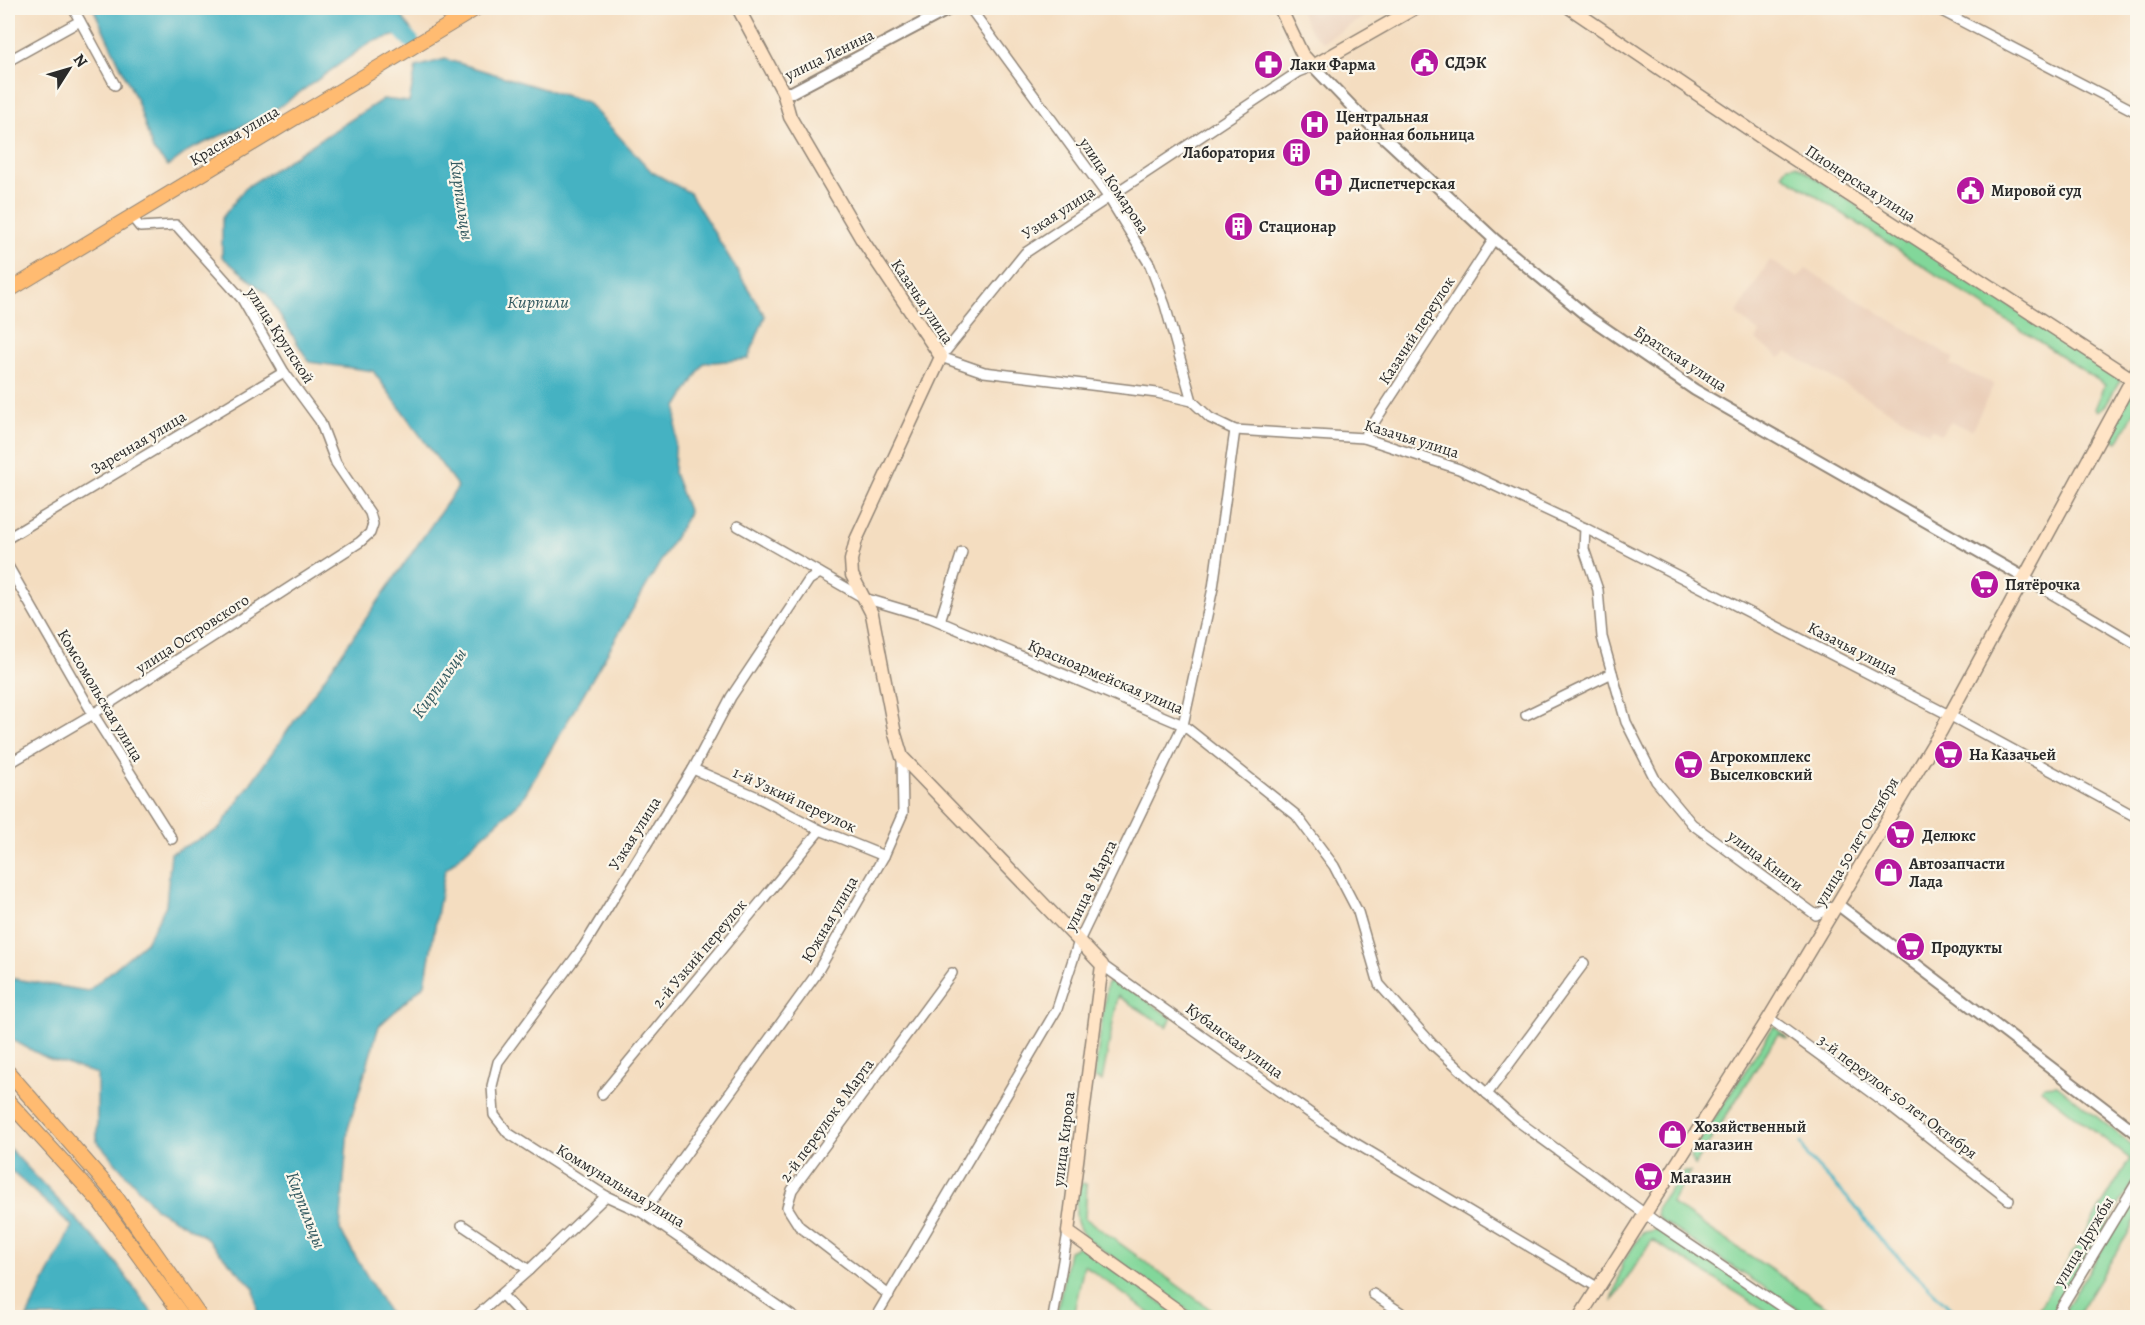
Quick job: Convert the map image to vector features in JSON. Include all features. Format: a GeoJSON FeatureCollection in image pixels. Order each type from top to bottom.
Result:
{"type":"FeatureCollection","features":[{"type":"Feature","properties":{"kind":"main road","name":"Красная улица"},"geometry":{"type":"LineString","coordinates":[[8,291],[477,8]]}},
{"type":"Feature","properties":{"kind":"main road","name":"Казачья улица"},"geometry":{"type":"LineString","coordinates":[[738,8],[783,92],[790,117],[855,228],[940,357]]}},
{"type":"Feature","properties":{"kind":"main road","name":"Братская улица"},"geometry":{"type":"LineString","coordinates":[[1280,8],[1302,54],[1313,66]]}},
{"type":"Feature","properties":{"kind":"main road","name":"Узкая улица"},"geometry":{"type":"LineString","coordinates":[[1313,66],[1415,8]]}},
{"type":"Feature","properties":{"kind":"main road","name":"Пионерская улица"},"geometry":{"type":"LineString","coordinates":[[1570,8],[1774,147],[2136,377]]}},
{"type":"Feature","properties":{"kind":"main road","name":"Узкая улица"},"geometry":{"type":"LineString","coordinates":[[864,598],[850,567],[856,540],[940,357]]}},
{"type":"Feature","properties":{"kind":"main road","name":"улица 50 лет Октября"},"geometry":{"type":"LineString","coordinates":[[1579,1317],[1768,1018],[1949,716],[2136,377]]}},
{"type":"Feature","properties":{"kind":"main road","name":"Южная улица"},"geometry":{"type":"LineString","coordinates":[[864,598],[872,614],[895,734],[902,757]]}},
{"type":"Feature","properties":{"kind":"main road","name":"Кубанская улица"},"geometry":{"type":"LineString","coordinates":[[902,757],[1102,964]]}},
{"type":"Feature","properties":{"kind":"main road","name":"улица Кирова"},"geometry":{"type":"LineString","coordinates":[[1068,1232],[1102,964]]}},
{"type":"Feature","properties":{"kind":"main road"},"geometry":{"type":"LineString","coordinates":[[8,1072],[112,1191],[201,1317]]}},
{"type":"Feature","properties":{"kind":"main road"},"geometry":{"type":"LineString","coordinates":[[8,1101],[99,1201],[184,1317]]}},
{"type":"Feature","properties":{"kind":"main road"},"geometry":{"type":"LineString","coordinates":[[1068,1232],[1188,1317]]}},
{"type":"Feature","properties":{"kind":"street"},"geometry":{"type":"LineString","coordinates":[[73,8],[115,85]]}},
{"type":"Feature","properties":{"kind":"street","name":"улица Ленина"},"geometry":{"type":"LineString","coordinates":[[783,92],[792,92],[951,8]]}},
{"type":"Feature","properties":{"kind":"street","name":"улица Комарова"},"geometry":{"type":"LineString","coordinates":[[970,8],[1109,198],[1150,265],[1165,305],[1192,401]]}},
{"type":"Feature","properties":{"kind":"street"},"geometry":{"type":"LineString","coordinates":[[1935,8],[2138,113]]}},
{"type":"Feature","properties":{"kind":"street"},"geometry":{"type":"LineString","coordinates":[[8,62],[80,21]]}},
{"type":"Feature","properties":{"kind":"street","name":"Узкая улица"},"geometry":{"type":"LineString","coordinates":[[940,357],[1025,253],[1298,72],[1313,66]]}},
{"type":"Feature","properties":{"kind":"street","name":"Братская улица"},"geometry":{"type":"LineString","coordinates":[[1313,66],[1360,115],[1494,239],[1587,316],[1695,390],[2138,645]]}},
{"type":"Feature","properties":{"kind":"street","name":"улица Крупской"},"geometry":{"type":"LineString","coordinates":[[132,217],[141,227],[176,225],[242,299],[284,372],[320,421],[336,463],[370,513]]}},
{"type":"Feature","properties":{"kind":"street","name":"Казачий переулок"},"geometry":{"type":"LineString","coordinates":[[1364,438],[1494,239]]}},
{"type":"Feature","properties":{"kind":"street","name":"Казачья улица"},"geometry":{"type":"LineString","coordinates":[[940,357],[984,372],[1157,393],[1192,401],[1210,418],[1235,430],[1364,438],[1459,469],[1585,528],[1949,716],[2138,818]]}},
{"type":"Feature","properties":{"kind":"street","name":"Заречная улица"},"geometry":{"type":"LineString","coordinates":[[8,538],[284,372]]}},
{"type":"Feature","properties":{"kind":"street","name":"улица 8 Марта"},"geometry":{"type":"LineString","coordinates":[[875,1317],[1058,1009],[1079,941],[1183,725],[1213,588],[1235,430]]}},
{"type":"Feature","properties":{"kind":"street","name":"улица Островского"},"geometry":{"type":"LineString","coordinates":[[8,764],[93,714],[360,542],[370,532],[373,524],[370,513]]}},
{"type":"Feature","properties":{"kind":"street","name":"Красноармейская улица"},"geometry":{"type":"LineString","coordinates":[[738,526],[864,598],[940,621],[1183,725],[1296,815],[1334,866],[1358,912],[1379,984],[1433,1045],[1515,1119],[1645,1214],[1798,1317]]}},
{"type":"Feature","properties":{"kind":"street","name":"улица Книги"},"geometry":{"type":"LineString","coordinates":[[1585,528],[1584,549],[1598,590],[1602,637],[1612,673],[1626,722],[1656,781],[1692,824],[1816,915],[1837,904]]}},
{"type":"Feature","properties":{"kind":"street"},"geometry":{"type":"LineString","coordinates":[[940,621],[963,552]]}},
{"type":"Feature","properties":{"kind":"street","name":"Комсомольская улица"},"geometry":{"type":"LineString","coordinates":[[8,566],[93,714],[172,839]]}},
{"type":"Feature","properties":{"kind":"street","name":"Узкая улица"},"geometry":{"type":"LineString","coordinates":[[494,1115],[492,1086],[498,1062],[584,946],[693,769],[731,697],[809,580],[819,573]]}},
{"type":"Feature","properties":{"kind":"street"},"geometry":{"type":"LineString","coordinates":[[1526,715],[1612,673]]}},
{"type":"Feature","properties":{"kind":"street","name":"Южная улица"},"geometry":{"type":"LineString","coordinates":[[643,1213],[815,976],[884,856],[903,813],[902,757]]}},
{"type":"Feature","properties":{"kind":"street","name":"1-й Узкий переулок"},"geometry":{"type":"LineString","coordinates":[[693,769],[755,796],[819,831],[884,856]]}},
{"type":"Feature","properties":{"kind":"street","name":"2-й Узкий переулок"},"geometry":{"type":"LineString","coordinates":[[602,1094],[819,831]]}},
{"type":"Feature","properties":{"kind":"street"},"geometry":{"type":"LineString","coordinates":[[1837,904],[2138,1134]]}},
{"type":"Feature","properties":{"kind":"street"},"geometry":{"type":"LineString","coordinates":[[1487,1094],[1584,963]]}},
{"type":"Feature","properties":{"kind":"street","name":"Кубанская улица"},"geometry":{"type":"LineString","coordinates":[[1102,964],[1335,1131],[1597,1287]]}},
{"type":"Feature","properties":{"kind":"street","name":"2-й переулок 8 Марта"},"geometry":{"type":"LineString","coordinates":[[889,1295],[799,1226],[787,1207],[792,1190],[952,973]]}},
{"type":"Feature","properties":{"kind":"street","name":"3-й переулок 50 лет Октября"},"geometry":{"type":"LineString","coordinates":[[1768,1018],[1888,1105],[2008,1200]]}},
{"type":"Feature","properties":{"kind":"street","name":"Коммунальная улица"},"geometry":{"type":"LineString","coordinates":[[494,1115],[508,1133],[606,1196],[643,1213],[795,1317]]}},
{"type":"Feature","properties":{"kind":"street","name":"улица Дружбы"},"geometry":{"type":"LineString","coordinates":[[2055,1317],[2138,1180]]}},
{"type":"Feature","properties":{"kind":"street"},"geometry":{"type":"LineString","coordinates":[[474,1317],[530,1270],[606,1196]]}},
{"type":"Feature","properties":{"kind":"street"},"geometry":{"type":"LineString","coordinates":[[462,1225],[530,1270]]}},
{"type":"Feature","properties":{"kind":"street","name":"улица Кирова"},"geometry":{"type":"LineString","coordinates":[[1053,1317],[1068,1232]]}},
{"type":"Feature","properties":{"kind":"street"},"geometry":{"type":"LineString","coordinates":[[1373,1294],[1409,1317]]}},
{"type":"Feature","properties":{"kind":"street"},"geometry":{"type":"LineString","coordinates":[[502,1295],[524,1317]]}},
{"type":"Feature","properties":{"kind":"shaded area"},"geometry":{"type":"Polygon","coordinates":[[[1299,8],[1378,8],[1323,42],[1310,30],[1299,8]]]}},
{"type":"Feature","properties":{"kind":"shaded area"},"geometry":{"type":"Polygon","coordinates":[[[1770,260],[1798,278],[1806,269],[1954,358],[1950,365],[1994,384],[1972,430],[1951,422],[1941,434],[1931,429],[1929,433],[1787,352],[1780,358],[1756,340],[1760,333],[1736,314],[1770,260]]]}},
{"type":"Feature","properties":{"kind":"green space"},"geometry":{"type":"Polygon","coordinates":[[[1796,165],[2118,376],[2120,381],[2105,406],[2098,411],[2095,409],[2105,385],[2101,382],[1782,174],[1788,166],[1796,165]]]}},
{"type":"Feature","properties":{"kind":"green space"},"geometry":{"type":"Polygon","coordinates":[[[2137,393],[2137,407],[2118,442],[2110,438],[2109,434],[2131,394],[2137,393]]]}},
{"type":"Feature","properties":{"kind":"green space"},"geometry":{"type":"Polygon","coordinates":[[[1114,978],[1172,1018],[1167,1027],[1118,996],[1102,1081],[1094,1078],[1107,984],[1114,978]]]}},
{"type":"Feature","properties":{"kind":"green space"},"geometry":{"type":"Polygon","coordinates":[[[1774,1026],[1788,1039],[1778,1034],[1695,1165],[1690,1157],[1692,1153],[1774,1026]]]}},
{"type":"Feature","properties":{"kind":"green space"},"geometry":{"type":"Polygon","coordinates":[[[2057,1085],[2137,1149],[2137,1175],[2052,1317],[2033,1318],[2130,1159],[2040,1089],[2043,1086],[2057,1085]]]}},
{"type":"Feature","properties":{"kind":"green space"},"geometry":{"type":"Polygon","coordinates":[[[1684,1172],[1690,1172],[1671,1203],[1842,1317],[1811,1317],[1661,1221],[1657,1215],[1657,1207],[1684,1172]]]}},
{"type":"Feature","properties":{"kind":"green space"},"geometry":{"type":"Polygon","coordinates":[[[1083,1183],[1087,1185],[1085,1218],[1221,1317],[1197,1317],[1086,1238],[1076,1219],[1079,1185],[1083,1183]]]}},
{"type":"Feature","properties":{"kind":"green space"},"geometry":{"type":"Polygon","coordinates":[[[2137,1192],[2137,1219],[2076,1317],[2060,1318],[2137,1192]]]}},
{"type":"Feature","properties":{"kind":"green space"},"geometry":{"type":"Polygon","coordinates":[[[1658,1229],[1798,1317],[1776,1317],[1652,1240],[1612,1302],[1623,1262],[1642,1233],[1658,1229]]]}},
{"type":"Feature","properties":{"kind":"green space"},"geometry":{"type":"Polygon","coordinates":[[[1080,1246],[1181,1317],[1155,1317],[1084,1265],[1073,1317],[1056,1318],[1069,1251],[1080,1246]]]}},
{"type":"Feature","properties":{"kind":"water"},"geometry":{"type":"Polygon","coordinates":[[[93,8],[396,8],[412,31],[371,42],[269,114],[191,149],[168,166],[153,150],[137,101],[93,8]]]}},
{"type":"Feature","properties":{"kind":"water","name":"Кирпили"},"geometry":{"type":"Polygon","coordinates":[[[445,59],[587,102],[652,172],[690,193],[765,316],[748,359],[704,363],[677,407],[674,473],[689,513],[521,801],[445,870],[425,984],[379,1026],[348,1129],[340,1230],[391,1317],[258,1317],[254,1288],[204,1236],[156,1209],[97,1141],[97,1074],[47,1058],[8,1038],[8,978],[88,991],[146,942],[166,905],[171,853],[218,830],[458,487],[373,371],[309,362],[267,294],[222,257],[222,218],[245,188],[383,99],[409,102],[416,67],[445,59]]]}},
{"type":"Feature","properties":{"kind":"water"},"geometry":{"type":"Polygon","coordinates":[[[8,1147],[111,1256],[155,1317],[27,1317],[72,1226],[8,1168],[8,1147]]]}},
{"type":"Feature","properties":{"kind":"waterway","name":"Кирпильцы"},"geometry":{"type":"LineString","coordinates":[[379,8],[411,41]]}},
{"type":"Feature","properties":{"kind":"waterway"},"geometry":{"type":"LineString","coordinates":[[1801,1143],[1808,1157],[1854,1205],[1878,1237],[1960,1318]]}},
{"type":"Feature","properties":{"kind":"place","name":"СДЭК"},"geometry":{"type":"Point","coordinates":[1424,62]}},
{"type":"Feature","properties":{"kind":"place","name":"Лаки Фарма"},"geometry":{"type":"Point","coordinates":[1269,64]}},
{"type":"Feature","properties":{"kind":"place","name":"Центральная районная больница"},"geometry":{"type":"Point","coordinates":[1315,125]}},
{"type":"Feature","properties":{"kind":"place","name":"Лаборатория"},"geometry":{"type":"Point","coordinates":[1296,152]}},
{"type":"Feature","properties":{"kind":"place","name":"Диспетчерская"},"geometry":{"type":"Point","coordinates":[1328,183]}},
{"type":"Feature","properties":{"kind":"place","name":"Мировой суд"},"geometry":{"type":"Point","coordinates":[1970,190]}},
{"type":"Feature","properties":{"kind":"place","name":"Стационар"},"geometry":{"type":"Point","coordinates":[1238,226]}},
{"type":"Feature","properties":{"kind":"place","name":"Пятёрочка"},"geometry":{"type":"Point","coordinates":[1984,584]}},
{"type":"Feature","properties":{"kind":"place","name":"На Казачьей"},"geometry":{"type":"Point","coordinates":[1948,754]}},
{"type":"Feature","properties":{"kind":"place","name":"Агрокомплекс Выселковский"},"geometry":{"type":"Point","coordinates":[1689,765]}},
{"type":"Feature","properties":{"kind":"place","name":"Делюкс"},"geometry":{"type":"Point","coordinates":[1901,835]}},
{"type":"Feature","properties":{"kind":"place","name":"Автозапчасти Лада"},"geometry":{"type":"Point","coordinates":[1888,872]}},
{"type":"Feature","properties":{"kind":"place","name":"Продукты"},"geometry":{"type":"Point","coordinates":[1910,947]}},
{"type":"Feature","properties":{"kind":"place","name":"Хозяйственный магазин"},"geometry":{"type":"Point","coordinates":[1673,1135]}},
{"type":"Feature","properties":{"kind":"place","name":"Магазин"},"geometry":{"type":"Point","coordinates":[1649,1177]}}]}
